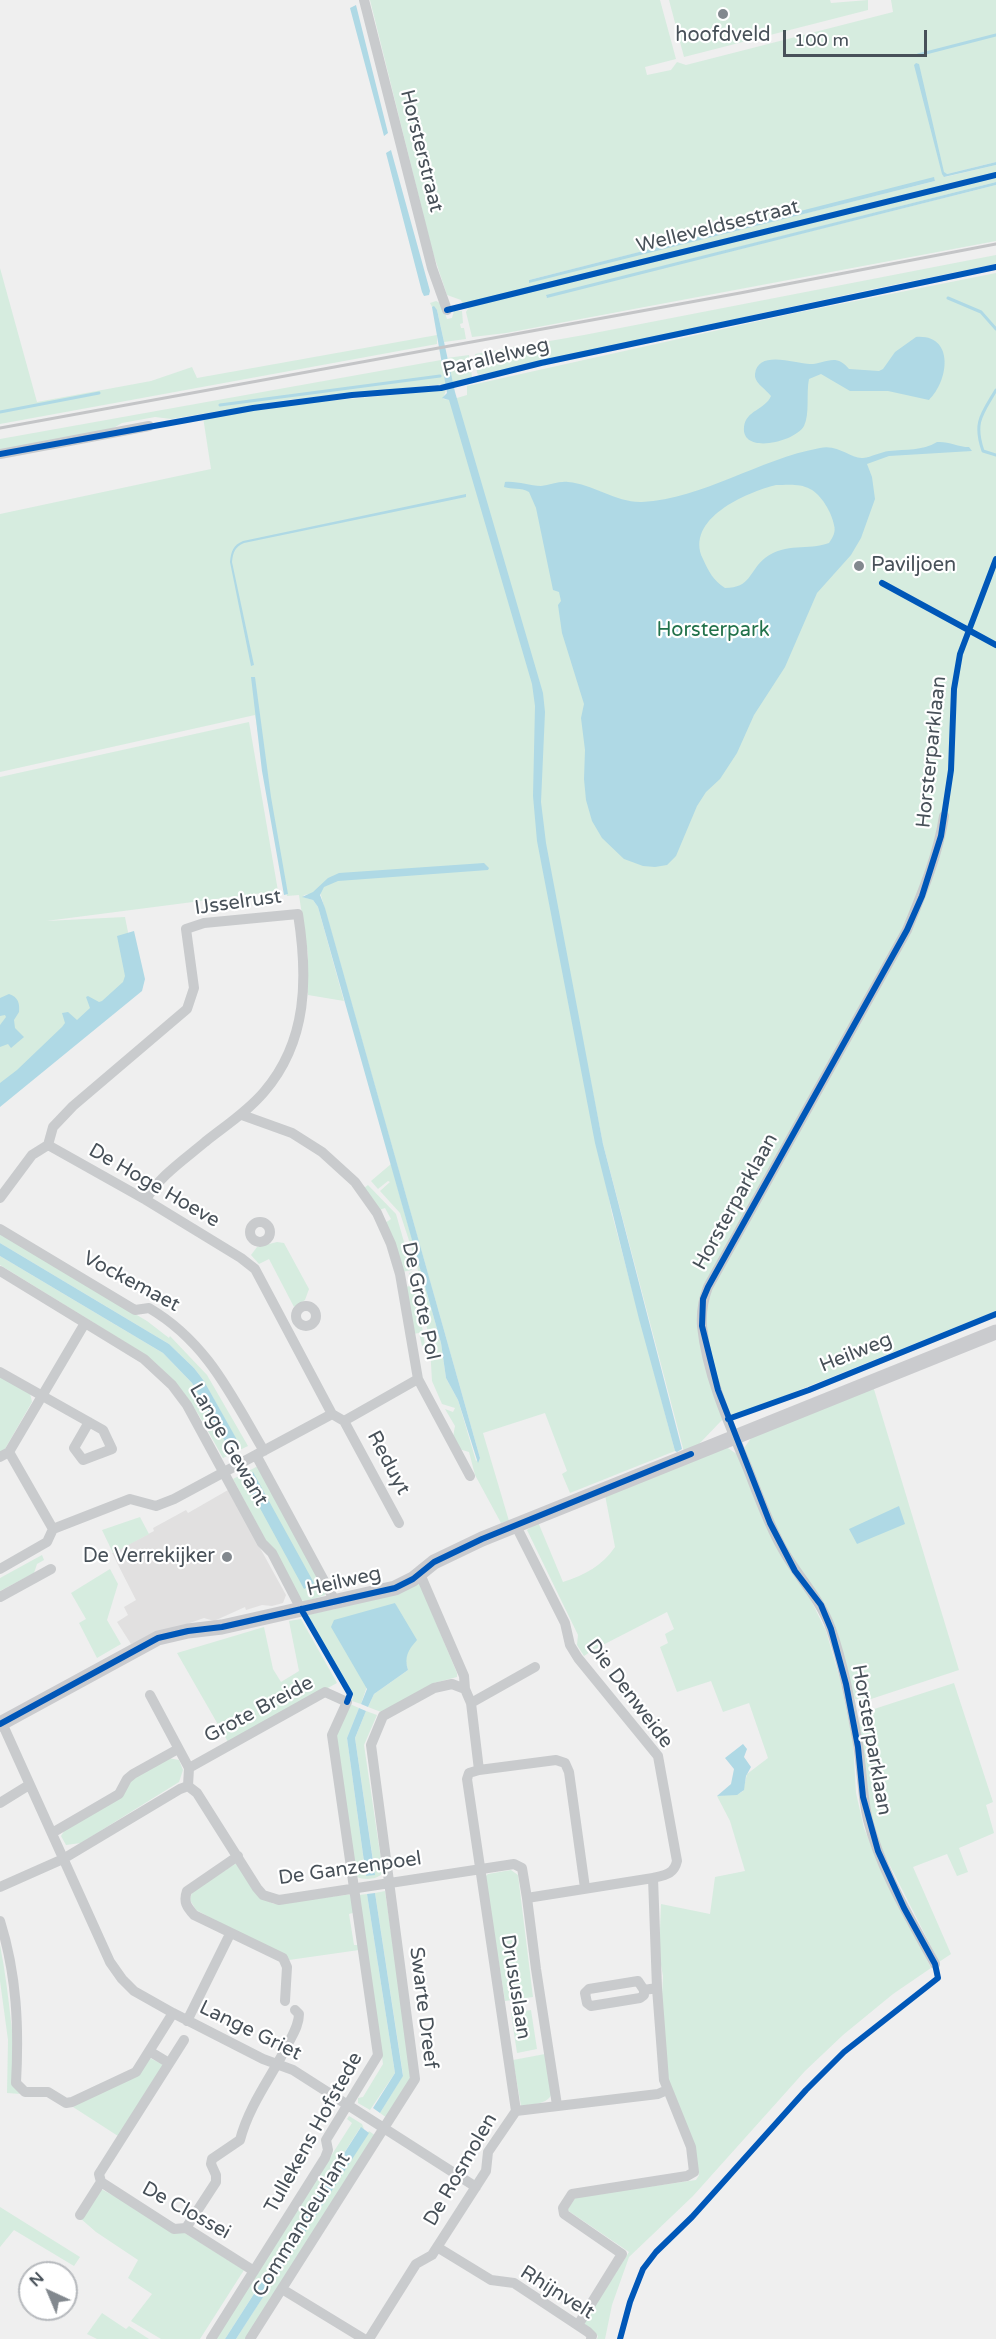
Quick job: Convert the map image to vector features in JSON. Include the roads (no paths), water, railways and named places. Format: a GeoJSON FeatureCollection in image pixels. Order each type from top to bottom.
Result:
{"type":"FeatureCollection","features":[{"type":"Feature","properties":{"kind":"street","name":"Horsterstraat"},"geometry":{"type":"LineString","coordinates":[[364,0],[432,268],[447,310]]}},
{"type":"Feature","properties":{"kind":"street"},"geometry":{"type":"LineString","coordinates":[[0,454],[149,426]]}},
{"type":"Feature","properties":{"kind":"street","name":"Horsterparklaan"},"geometry":{"type":"LineString","coordinates":[[935,1964],[904,1908],[878,1851],[863,1797],[858,1747],[846,1684],[831,1629],[821,1605],[782,1549],[734,1436],[718,1390],[702,1326],[703,1299],[708,1287],[907,930],[934,856],[944,816]]}},
{"type":"Feature","properties":{"kind":"street","name":"IJsselrust"},"geometry":{"type":"LineString","coordinates":[[48,1145],[52,1127],[73,1106],[187,1009],[194,988],[186,929],[204,923],[298,914],[304,964],[304,999],[297,1032],[281,1070],[264,1093],[242,1115],[173,1170],[150,1192],[146,1200]]}},
{"type":"Feature","properties":{"kind":"street","name":"De Grote Pol"},"geometry":{"type":"LineString","coordinates":[[242,1115],[292,1133],[322,1152],[355,1182],[377,1213],[391,1244],[400,1274],[418,1379],[344,1421]]}},
{"type":"Feature","properties":{"kind":"street"},"geometry":{"type":"LineString","coordinates":[[0,1198],[32,1155],[48,1145]]}},
{"type":"Feature","properties":{"kind":"street","name":"De Hoge Hoeve"},"geometry":{"type":"LineString","coordinates":[[48,1145],[146,1200],[242,1258],[255,1269],[332,1414]]}},
{"type":"Feature","properties":{"kind":"street","name":"Vockemaet"},"geometry":{"type":"LineString","coordinates":[[0,1229],[135,1310],[149,1308],[177,1326],[213,1365],[336,1603]]}},
{"type":"Feature","properties":{"kind":"street"},"geometry":{"type":"LineString","coordinates":[[242,1258],[253,1240]]}},
{"type":"Feature","properties":{"kind":"street","name":"Lange Gewant"},"geometry":{"type":"LineString","coordinates":[[0,1271],[144,1359],[172,1385],[187,1405],[262,1543],[272,1553],[302,1609]]}},
{"type":"Feature","properties":{"kind":"street"},"geometry":{"type":"LineString","coordinates":[[286,1328],[297,1321]]}},
{"type":"Feature","properties":{"kind":"street"},"geometry":{"type":"LineString","coordinates":[[53,1529],[4,1454],[43,1395],[85,1323]]}},
{"type":"Feature","properties":{"kind":"street","name":"Heilweg"},"geometry":{"type":"LineString","coordinates":[[1,1724],[158,1638],[336,1603],[395,1588],[420,1574],[434,1562],[483,1539],[996,1332]]}},
{"type":"Feature","properties":{"kind":"street"},"geometry":{"type":"LineString","coordinates":[[0,1372],[89,1422]]}},
{"type":"Feature","properties":{"kind":"street"},"geometry":{"type":"LineString","coordinates":[[418,1379],[470,1476]]}},
{"type":"Feature","properties":{"kind":"street"},"geometry":{"type":"LineString","coordinates":[[0,1569],[47,1542],[53,1529],[130,1499],[156,1506],[174,1499],[332,1414],[344,1421]]}},
{"type":"Feature","properties":{"kind":"street","name":"Reduyt"},"geometry":{"type":"LineString","coordinates":[[344,1421],[399,1523]]}},
{"type":"Feature","properties":{"kind":"street","name":"Die Denweide"},"geometry":{"type":"LineString","coordinates":[[516,1526],[565,1623],[570,1645],[657,1756],[677,1861],[675,1869],[670,1874],[653,1878]]}},
{"type":"Feature","properties":{"kind":"street"},"geometry":{"type":"LineString","coordinates":[[0,1597],[51,1569]]}},
{"type":"Feature","properties":{"kind":"street"},"geometry":{"type":"LineString","coordinates":[[420,1574],[464,1676],[465,1689],[471,1703],[479,1770],[556,1760],[565,1763],[569,1772],[585,1888]]}},
{"type":"Feature","properties":{"kind":"street"},"geometry":{"type":"LineString","coordinates":[[471,1703],[535,1667]]}},
{"type":"Feature","properties":{"kind":"street","name":"Swarte Dreef"},"geometry":{"type":"LineString","coordinates":[[383,2129],[416,2079],[370,1745],[383,1716],[434,1688],[452,1684],[465,1689]]}},
{"type":"Feature","properties":{"kind":"street","name":"Grote Breide"},"geometry":{"type":"LineString","coordinates":[[189,1768],[325,1692],[347,1702]]}},
{"type":"Feature","properties":{"kind":"street"},"geometry":{"type":"LineString","coordinates":[[0,1887],[63,1859],[188,1786],[189,1768],[150,1695]]}},
{"type":"Feature","properties":{"kind":"street","name":"Tullekens Hofstede"},"geometry":{"type":"LineString","coordinates":[[211,2339],[326,2158],[328,2150],[326,2140],[378,2055],[356,1889],[332,1735],[347,1702]]}},
{"type":"Feature","properties":{"kind":"street","name":"Lange Griet"},"geometry":{"type":"LineString","coordinates":[[1,1724],[110,1962],[134,1991],[172,2013],[278,2065],[293,2070],[476,2187]]}},
{"type":"Feature","properties":{"kind":"street"},"geometry":{"type":"LineString","coordinates":[[52,1833],[118,1794],[133,1774],[178,1749]]}},
{"type":"Feature","properties":{"kind":"street","name":"Drususlaan"},"geometry":{"type":"LineString","coordinates":[[479,1770],[469,1773],[467,1779],[516,2111]]}},
{"type":"Feature","properties":{"kind":"street"},"geometry":{"type":"LineString","coordinates":[[0,1803],[29,1785]]}},
{"type":"Feature","properties":{"kind":"street","name":"De Ganzenpoel"},"geometry":{"type":"LineString","coordinates":[[188,1786],[197,1793],[263,1895],[279,1900],[514,1864],[522,1868],[527,1898]]}},
{"type":"Feature","properties":{"kind":"street"},"geometry":{"type":"LineString","coordinates":[[238,1856],[187,1891],[185,1898],[187,1907],[194,1915],[230,1934],[278,1953],[287,1967],[285,2001]]}},
{"type":"Feature","properties":{"kind":"street"},"geometry":{"type":"LineString","coordinates":[[527,1898],[653,1878],[657,1988],[664,2080],[691,2147],[694,2172],[687,2176],[572,2194],[563,2208],[564,2214],[622,2254],[578,2325]]}},
{"type":"Feature","properties":{"kind":"street","name":"Drususlaan"},"geometry":{"type":"LineString","coordinates":[[527,1898],[557,2105]]}},
{"type":"Feature","properties":{"kind":"street"},"geometry":{"type":"LineString","coordinates":[[0,1921],[13,1974],[17,2002],[16,2083],[25,2092],[48,2092],[66,2103],[72,2102],[136,2072],[172,2013]]}},
{"type":"Feature","properties":{"kind":"street"},"geometry":{"type":"LineString","coordinates":[[187,2020],[230,1934]]}},
{"type":"Feature","properties":{"kind":"street"},"geometry":{"type":"LineString","coordinates":[[638,1981],[643,1985],[644,1990],[644,1995],[640,1998],[591,2006],[585,1998],[585,1993],[589,1989],[638,1981]]}},
{"type":"Feature","properties":{"kind":"street"},"geometry":{"type":"LineString","coordinates":[[644,1990],[657,1988]]}},
{"type":"Feature","properties":{"kind":"street"},"geometry":{"type":"LineString","coordinates":[[186,2228],[216,2182],[216,2175],[211,2164],[212,2159],[240,2140],[244,2122],[278,2065],[299,2022],[299,2014],[295,2010]]}},
{"type":"Feature","properties":{"kind":"street"},"geometry":{"type":"LineString","coordinates":[[80,2215],[101,2182],[99,2174],[184,2040]]}},
{"type":"Feature","properties":{"kind":"street"},"geometry":{"type":"LineString","coordinates":[[149,2052],[169,2063]]}},
{"type":"Feature","properties":{"kind":"street","name":"De Rosmolen"},"geometry":{"type":"LineString","coordinates":[[369,2339],[416,2264],[432,2255],[476,2187],[486,2171],[488,2152],[516,2111],[658,2094],[667,2090]]}},
{"type":"Feature","properties":{"kind":"street","name":"Commandeurlant"},"geometry":{"type":"LineString","coordinates":[[250,2339],[383,2129]]}},
{"type":"Feature","properties":{"kind":"street","name":"De Clossei"},"geometry":{"type":"LineString","coordinates":[[101,2182],[174,2229],[186,2228],[254,2271]]}},
{"type":"Feature","properties":{"kind":"street","name":"Rhijnvelt"},"geometry":{"type":"LineString","coordinates":[[437,2247],[491,2280],[514,2283],[588,2332],[591,2339]]}},
{"type":"Feature","properties":{"kind":"street"},"geometry":{"type":"LineString","coordinates":[[282,2289],[364,2339]]}},
{"type":"Feature","properties":{"kind":"water"},"geometry":{"type":"Polygon","coordinates":[[[356,5],[388,133],[384,136],[350,8],[356,5]]]}},
{"type":"Feature","properties":{"kind":"water"},"geometry":{"type":"Polygon","coordinates":[[[919,64],[944,172],[947,174],[996,162],[996,165],[944,177],[914,65],[919,64]]]}},
{"type":"Feature","properties":{"kind":"water"},"geometry":{"type":"Polygon","coordinates":[[[391,150],[430,291],[429,295],[424,296],[422,292],[386,153],[391,150]]]}},
{"type":"Feature","properties":{"kind":"water"},"geometry":{"type":"Polygon","coordinates":[[[934,177],[935,181],[529,283],[529,280],[934,177]]]}},
{"type":"Feature","properties":{"kind":"water"},"geometry":{"type":"Polygon","coordinates":[[[996,182],[996,185],[547,298],[546,295],[996,182]]]}},
{"type":"Feature","properties":{"kind":"water"},"geometry":{"type":"Polygon","coordinates":[[[434,306],[437,310],[455,392],[543,693],[545,712],[541,802],[546,843],[603,1144],[682,1449],[677,1452],[639,1319],[595,1143],[537,841],[533,796],[535,706],[532,684],[449,400],[442,398],[447,393],[432,307],[434,306]]]}},
{"type":"Feature","properties":{"kind":"water"},"geometry":{"type":"Polygon","coordinates":[[[916,337],[929,338],[937,343],[943,351],[945,360],[941,382],[929,400],[888,391],[850,391],[821,374],[809,379],[806,421],[799,432],[770,443],[751,441],[745,436],[745,421],[771,396],[755,377],[758,366],[763,362],[778,360],[815,364],[835,360],[840,361],[849,369],[879,371],[895,352],[916,337]]]}},
{"type":"Feature","properties":{"kind":"water"},"geometry":{"type":"Polygon","coordinates":[[[945,442],[969,447],[972,451],[889,456],[867,464],[872,477],[875,499],[861,538],[851,555],[817,593],[785,667],[754,715],[737,753],[720,779],[706,792],[697,806],[676,856],[667,865],[655,867],[643,866],[624,859],[602,838],[592,821],[586,800],[585,750],[581,718],[584,704],[562,633],[558,605],[561,601],[559,592],[553,590],[536,508],[529,492],[504,487],[505,482],[541,486],[577,483],[623,500],[642,502],[687,494],[797,453],[820,448],[833,448],[863,458],[945,442]],[[776,485],[735,501],[710,520],[702,532],[699,545],[703,559],[717,582],[725,588],[745,582],[760,563],[773,553],[789,548],[821,545],[829,543],[832,539],[835,530],[833,520],[825,504],[814,491],[802,486],[776,485]]]}},
{"type":"Feature","properties":{"kind":"water"},"geometry":{"type":"Polygon","coordinates":[[[466,494],[466,497],[238,546],[232,562],[254,665],[251,666],[230,562],[232,552],[237,545],[243,541],[466,494]]]}},
{"type":"Feature","properties":{"kind":"water"},"geometry":{"type":"Polygon","coordinates":[[[251,677],[255,677],[271,797],[288,894],[284,895],[262,771],[251,677]]]}},
{"type":"Feature","properties":{"kind":"water"},"geometry":{"type":"Polygon","coordinates":[[[484,863],[489,868],[488,870],[338,881],[324,887],[320,895],[480,1458],[478,1463],[458,1400],[446,1378],[441,1343],[318,907],[313,900],[302,897],[339,873],[484,863]]]}},
{"type":"Feature","properties":{"kind":"water"},"geometry":{"type":"Polygon","coordinates":[[[134,931],[145,979],[142,991],[0,1107],[0,1083],[62,1027],[65,1023],[62,1013],[68,1012],[77,1020],[90,1008],[86,997],[102,1001],[123,982],[125,976],[117,936],[134,931]]]}},
{"type":"Feature","properties":{"kind":"water"},"geometry":{"type":"Polygon","coordinates":[[[9,994],[19,1003],[19,1012],[14,1020],[15,1028],[24,1037],[11,1048],[8,1044],[0,1047],[0,1025],[6,1017],[5,1015],[0,1016],[0,998],[9,994]]]}},
{"type":"Feature","properties":{"kind":"water"},"geometry":{"type":"Polygon","coordinates":[[[0,1243],[169,1344],[204,1381],[241,1447],[231,1452],[192,1383],[163,1353],[0,1256],[0,1243]]]}},
{"type":"Feature","properties":{"kind":"water"},"geometry":{"type":"Polygon","coordinates":[[[253,1472],[314,1583],[304,1589],[243,1477],[253,1472]]]}},
{"type":"Feature","properties":{"kind":"water"},"geometry":{"type":"Polygon","coordinates":[[[899,1506],[905,1524],[857,1544],[849,1529],[899,1506]]]}},
{"type":"Feature","properties":{"kind":"water"},"geometry":{"type":"Polygon","coordinates":[[[395,1603],[417,1640],[408,1654],[406,1661],[408,1670],[374,1694],[368,1707],[361,1704],[367,1689],[331,1627],[334,1620],[395,1603]]]}},
{"type":"Feature","properties":{"kind":"water"},"geometry":{"type":"Polygon","coordinates":[[[359,1708],[366,1711],[355,1738],[375,1875],[366,1876],[347,1738],[359,1708]]]}},
{"type":"Feature","properties":{"kind":"water"},"geometry":{"type":"Polygon","coordinates":[[[743,1744],[747,1749],[744,1757],[751,1767],[746,1776],[744,1790],[737,1795],[717,1796],[731,1784],[734,1769],[725,1758],[743,1744]]]}},
{"type":"Feature","properties":{"kind":"water"},"geometry":{"type":"Polygon","coordinates":[[[375,1893],[403,2076],[380,2113],[373,2108],[395,2073],[367,1894],[375,1893]]]}},
{"type":"Feature","properties":{"kind":"water"},"geometry":{"type":"Polygon","coordinates":[[[361,2127],[369,2133],[236,2339],[225,2339],[361,2127]]]}},
{"type":"Feature","properties":{"kind":"waterway"},"geometry":{"type":"LineString","coordinates":[[918,55],[996,35]]}},
{"type":"Feature","properties":{"kind":"waterway"},"geometry":{"type":"LineString","coordinates":[[948,298],[981,312],[996,329]]}},
{"type":"Feature","properties":{"kind":"waterway"},"geometry":{"type":"LineString","coordinates":[[220,405],[440,376]]}},
{"type":"Feature","properties":{"kind":"waterway"},"geometry":{"type":"LineString","coordinates":[[996,390],[979,425],[983,451],[996,455]]}},
{"type":"Feature","properties":{"kind":"waterway"},"geometry":{"type":"LineString","coordinates":[[0,412],[99,393]]}},
{"type":"Feature","properties":{"kind":"railway"},"geometry":{"type":"LineString","coordinates":[[0,428],[996,244]]}},
{"type":"Feature","properties":{"kind":"place","name":"hoofdveld"},"geometry":{"type":"Point","coordinates":[723,14]}},
{"type":"Feature","properties":{"kind":"place","name":"Paviljoen"},"geometry":{"type":"Point","coordinates":[859,566]}},
{"type":"Feature","properties":{"kind":"place","name":"De Verrekijker"},"geometry":{"type":"Point","coordinates":[227,1557]}},
{"type":"Feature","properties":{"kind":"park label","name":"Horsterpark"},"geometry":{"type":"Point","coordinates":[713,631]}}]}
